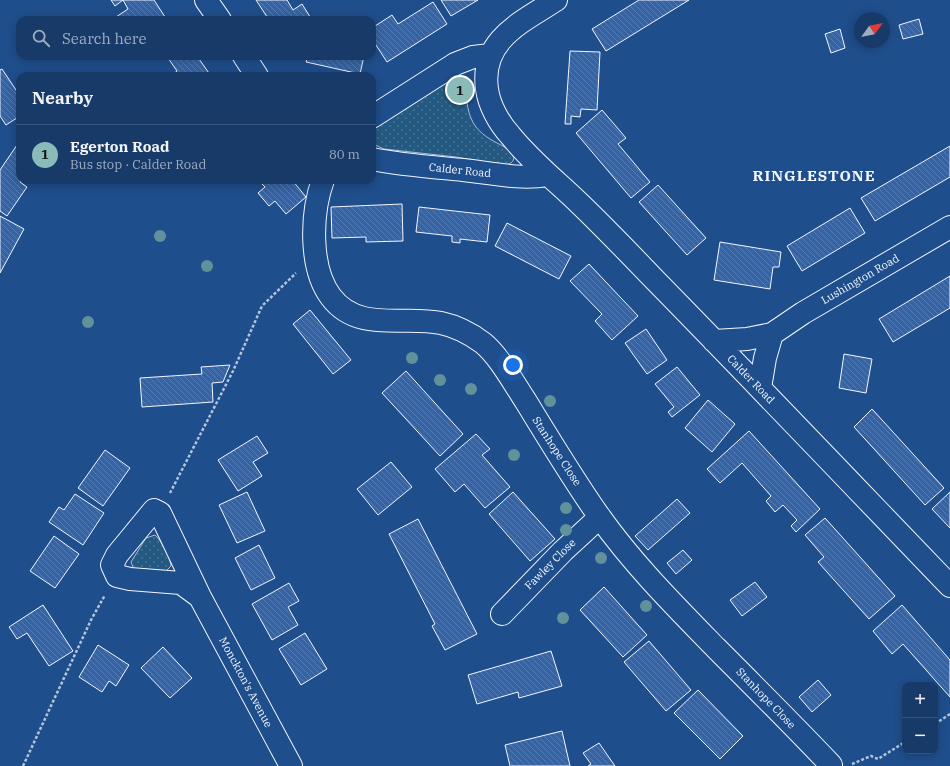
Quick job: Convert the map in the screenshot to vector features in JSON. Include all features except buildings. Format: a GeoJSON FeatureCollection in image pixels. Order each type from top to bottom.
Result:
{"type":"FeatureCollection","features":[{"type":"Feature","properties":{"kind":"street"},"geometry":{"type":"LineString","coordinates":[[206,0],[217,16]]}},
{"type":"Feature","properties":{"kind":"street"},"geometry":{"type":"LineString","coordinates":[[376,114],[456,64],[473,57],[490,55],[504,36],[518,24],[556,0]]}},
{"type":"Feature","properties":{"kind":"street","name":"Calder Road"},"geometry":{"type":"LineString","coordinates":[[490,55],[486,77],[487,91],[492,107],[509,135],[654,278],[950,586]]}},
{"type":"Feature","properties":{"kind":"street"},"geometry":{"type":"LineString","coordinates":[[247,60],[254,72]]}},
{"type":"Feature","properties":{"kind":"street","name":"Calder Road"},"geometry":{"type":"LineString","coordinates":[[376,160],[396,164],[509,176],[535,177],[548,175]]}},
{"type":"Feature","properties":{"kind":"street","name":"Stanhope Close"},"geometry":{"type":"LineString","coordinates":[[321,184],[315,205],[315,254],[326,290],[340,307],[349,313],[369,320],[427,321],[441,323],[457,328],[482,342],[491,350],[600,516],[630,556],[663,593],[838,765]]}},
{"type":"Feature","properties":{"kind":"street","name":"Lushington Road"},"geometry":{"type":"LineString","coordinates":[[714,342],[772,334],[803,312],[950,227]]}},
{"type":"Feature","properties":{"kind":"street"},"geometry":{"type":"LineString","coordinates":[[760,388],[765,358],[772,334]]}},
{"type":"Feature","properties":{"kind":"street"},"geometry":{"type":"LineString","coordinates":[[117,576],[112,565],[116,555],[154,510],[160,513]]}},
{"type":"Feature","properties":{"kind":"street","name":"Monckton's Avenue"},"geometry":{"type":"LineString","coordinates":[[160,513],[200,597],[291,766]]}},
{"type":"Feature","properties":{"kind":"street","name":"Fawley Close"},"geometry":{"type":"LineString","coordinates":[[502,614],[563,551],[600,516]]}},
{"type":"Feature","properties":{"kind":"street","name":"Monckton's Avenue"},"geometry":{"type":"LineString","coordinates":[[117,576],[130,579],[181,583],[200,597]]}},
{"type":"Feature","properties":{"kind":"path"},"geometry":{"type":"LineString","coordinates":[[160,513],[233,371],[262,306],[315,254]]}},
{"type":"Feature","properties":{"kind":"path"},"geometry":{"type":"LineString","coordinates":[[23,766],[91,620],[117,576]]}},
{"type":"Feature","properties":{"kind":"path"},"geometry":{"type":"LineString","coordinates":[[938,722],[950,714]]}},
{"type":"Feature","properties":{"kind":"path"},"geometry":{"type":"LineString","coordinates":[[838,765],[871,756],[878,759],[902,744]]}},
{"type":"Feature","properties":{"kind":"shaded area"},"geometry":{"type":"Polygon","coordinates":[[[458,74],[461,75],[465,85],[468,108],[473,122],[484,135],[510,151],[514,158],[511,163],[501,165],[456,157],[384,149],[376,145],[376,125],[458,74]]]}},
{"type":"Feature","properties":{"kind":"shaded area"},"geometry":{"type":"Polygon","coordinates":[[[155,535],[166,549],[171,566],[166,571],[134,570],[131,562],[146,538],[155,535]]]}},
{"type":"Feature","properties":{"kind":"place","name":"Egerton Road"},"geometry":{"type":"Point","coordinates":[460,90]}},
{"type":"Feature","properties":{"kind":"district","name":"RINGLESTONE"},"geometry":{"type":"Point","coordinates":[814,175]}}]}
